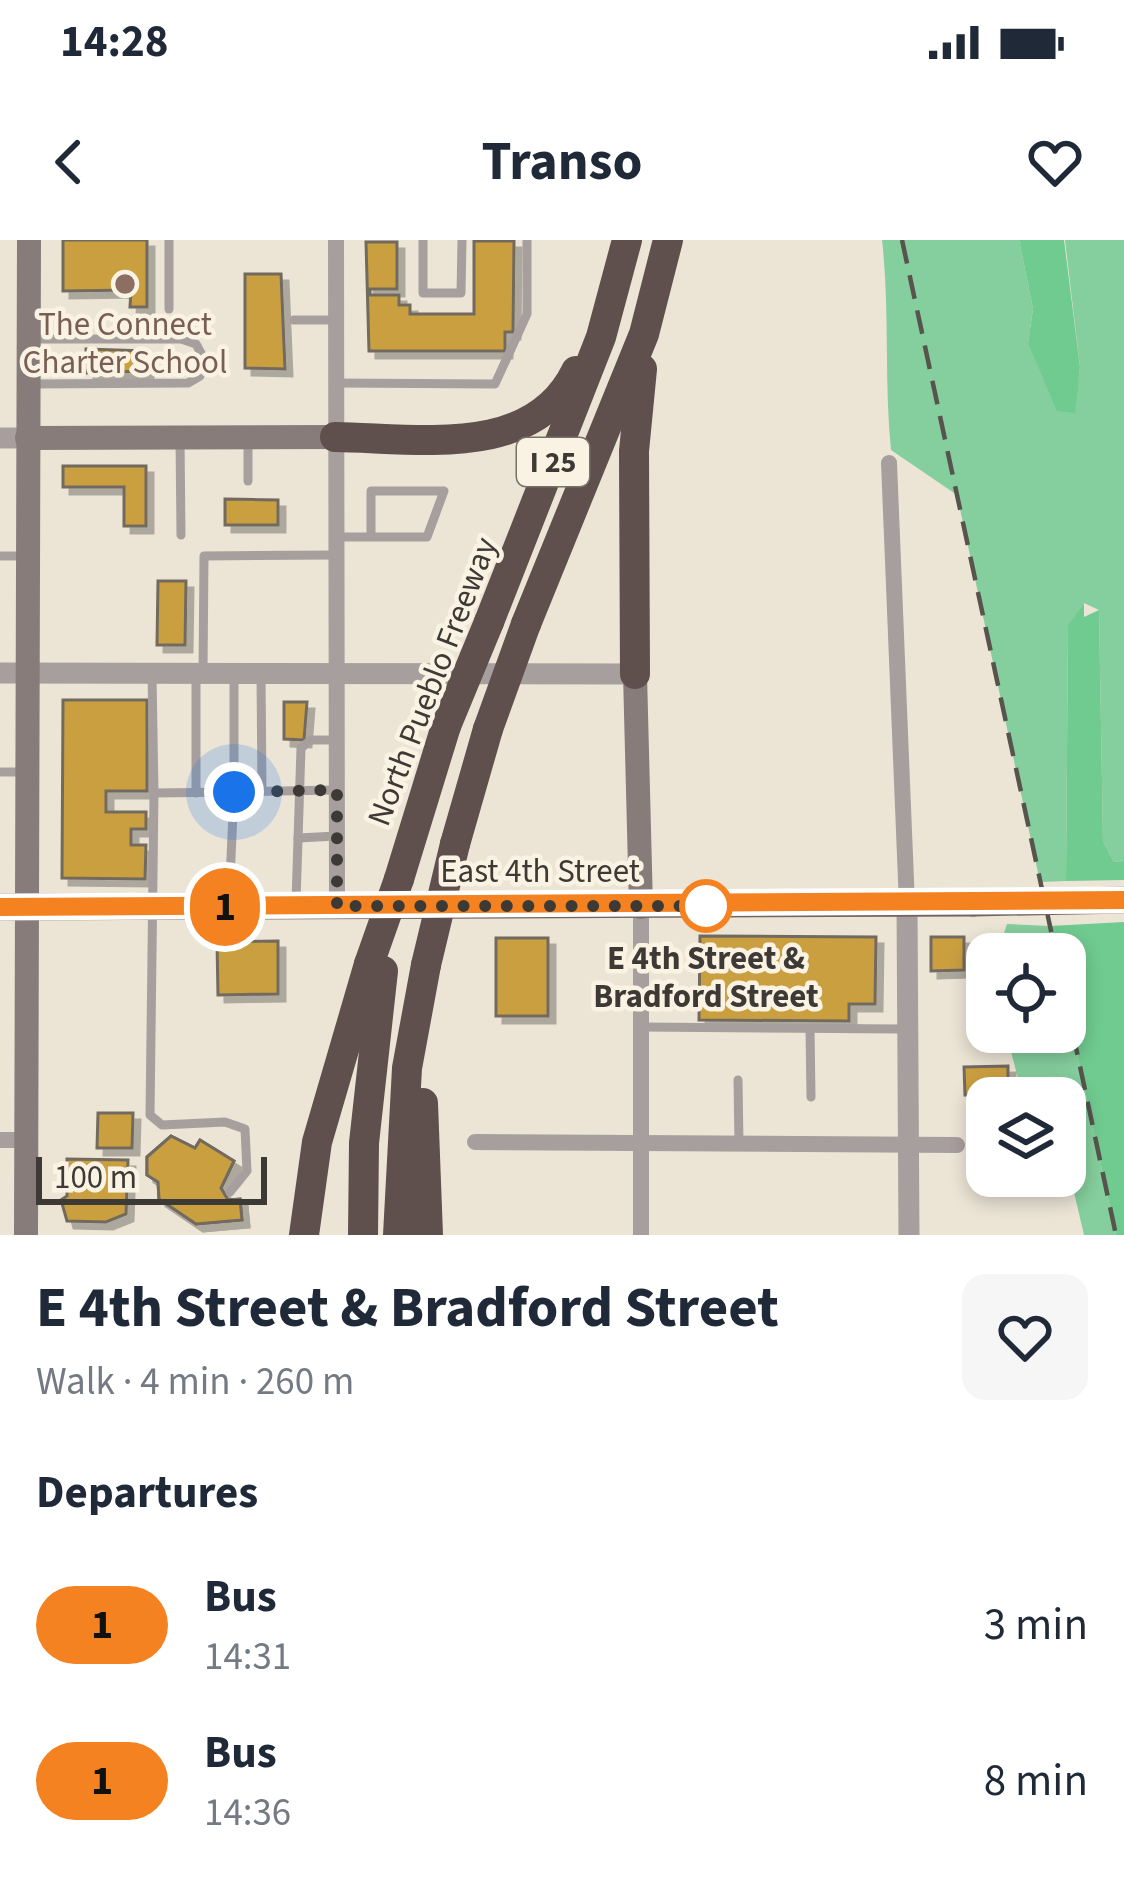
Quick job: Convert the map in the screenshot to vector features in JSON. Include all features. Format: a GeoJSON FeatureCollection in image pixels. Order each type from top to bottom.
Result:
{"type":"FeatureCollection","features":[{"type":"Feature","properties":{"kind":"highway","name":"North Pueblo Freeway"},"geometry":{"type":"LineString","coordinates":[[377,964],[407,843],[446,726],[612,302],[627,240]]}},
{"type":"Feature","properties":{"kind":"highway","name":"North Pueblo Freeway"},"geometry":{"type":"LineString","coordinates":[[398,1235],[407,1068],[454,844],[488,728],[526,624],[644,334],[668,240]]}},
{"type":"Feature","properties":{"kind":"highway"},"geometry":{"type":"LineString","coordinates":[[335,437],[468,438],[518,427],[566,391],[612,302]]}},
{"type":"Feature","properties":{"kind":"highway"},"geometry":{"type":"LineString","coordinates":[[635,674],[634,451],[644,334]]}},
{"type":"Feature","properties":{"kind":"highway"},"geometry":{"type":"LineString","coordinates":[[304,1235],[316,1142],[377,964]]}},
{"type":"Feature","properties":{"kind":"highway"},"geometry":{"type":"LineString","coordinates":[[363,1235],[364,1143],[377,964]]}},
{"type":"Feature","properties":{"kind":"highway"},"geometry":{"type":"LineString","coordinates":[[426,964],[421,1153],[428,1235]]}},
{"type":"Feature","properties":{"kind":"main road"},"geometry":{"type":"LineString","coordinates":[[26,1235],[13,1140],[14,907],[26,772],[13,674],[26,556],[29,240]]}},
{"type":"Feature","properties":{"kind":"main road"},"geometry":{"type":"LineString","coordinates":[[27,438],[335,437]]}},
{"type":"Feature","properties":{"kind":"main road"},"geometry":{"type":"LineString","coordinates":[[635,674],[640,907]]}},
{"type":"Feature","properties":{"kind":"main road","name":"East 4th Street"},"geometry":{"type":"LineString","coordinates":[[14,907],[640,907],[1124,899]]}},
{"type":"Feature","properties":{"kind":"street"},"geometry":{"type":"LineString","coordinates":[[336,240],[337,906]]}},
{"type":"Feature","properties":{"kind":"street"},"geometry":{"type":"LineString","coordinates":[[0,438],[27,438]]}},
{"type":"Feature","properties":{"kind":"street"},"geometry":{"type":"LineString","coordinates":[[890,463],[908,905],[908,1235]]}},
{"type":"Feature","properties":{"kind":"street"},"geometry":{"type":"LineString","coordinates":[[13,674],[635,674]]}},
{"type":"Feature","properties":{"kind":"street"},"geometry":{"type":"LineString","coordinates":[[640,907],[641,1235]]}},
{"type":"Feature","properties":{"kind":"street"},"geometry":{"type":"LineString","coordinates":[[476,1142],[957,1145]]}},
{"type":"Feature","properties":{"kind":"lane"},"geometry":{"type":"LineString","coordinates":[[169,240],[169,309]]}},
{"type":"Feature","properties":{"kind":"lane"},"geometry":{"type":"LineString","coordinates":[[423,240],[423,293],[461,293],[462,240]]}},
{"type":"Feature","properties":{"kind":"lane"},"geometry":{"type":"LineString","coordinates":[[335,383],[495,383],[527,314],[527,240]]}},
{"type":"Feature","properties":{"kind":"lane"},"geometry":{"type":"LineString","coordinates":[[295,320],[335,320]]}},
{"type":"Feature","properties":{"kind":"lane"},"geometry":{"type":"LineString","coordinates":[[28,339],[181,339],[196,344],[203,357],[200,376],[188,383],[28,384]]}},
{"type":"Feature","properties":{"kind":"lane"},"geometry":{"type":"LineString","coordinates":[[180,438],[181,535]]}},
{"type":"Feature","properties":{"kind":"lane"},"geometry":{"type":"LineString","coordinates":[[248,438],[248,481]]}},
{"type":"Feature","properties":{"kind":"lane"},"geometry":{"type":"LineString","coordinates":[[196,793],[203,556],[336,546],[371,537],[428,537],[444,491],[371,491],[371,537]]}},
{"type":"Feature","properties":{"kind":"lane"},"geometry":{"type":"LineString","coordinates":[[0,556],[26,556]]}},
{"type":"Feature","properties":{"kind":"lane"},"geometry":{"type":"LineString","coordinates":[[152,674],[150,1115],[162,1124],[225,1122],[245,1129],[247,1171],[230,1192]]}},
{"type":"Feature","properties":{"kind":"lane"},"geometry":{"type":"LineString","coordinates":[[229,907],[234,674]]}},
{"type":"Feature","properties":{"kind":"lane"},"geometry":{"type":"LineString","coordinates":[[261,674],[262,792]]}},
{"type":"Feature","properties":{"kind":"lane"},"geometry":{"type":"LineString","coordinates":[[296,906],[298,791],[305,744],[337,740]]}},
{"type":"Feature","properties":{"kind":"lane"},"geometry":{"type":"LineString","coordinates":[[0,772],[26,772]]}},
{"type":"Feature","properties":{"kind":"lane"},"geometry":{"type":"LineString","coordinates":[[154,793],[337,790]]}},
{"type":"Feature","properties":{"kind":"lane"},"geometry":{"type":"LineString","coordinates":[[298,838],[337,836]]}},
{"type":"Feature","properties":{"kind":"lane"},"geometry":{"type":"LineString","coordinates":[[640,1027],[908,1029]]}},
{"type":"Feature","properties":{"kind":"lane"},"geometry":{"type":"LineString","coordinates":[[810,1028],[811,1097]]}},
{"type":"Feature","properties":{"kind":"lane"},"geometry":{"type":"LineString","coordinates":[[738,1080],[739,1144]]}},
{"type":"Feature","properties":{"kind":"green space"},"geometry":{"type":"Polygon","coordinates":[[[882,240],[1019,240],[1033,309],[1028,343],[1074,412],[1080,367],[1065,240],[1124,240],[1124,861],[1114,862],[1103,841],[1099,610],[1084,603],[1068,626],[1066,881],[1040,882],[957,495],[891,450],[882,240]]]}},
{"type":"Feature","properties":{"kind":"green space"},"geometry":{"type":"Polygon","coordinates":[[[1019,240],[1064,240],[1080,367],[1075,413],[1057,411],[1028,343],[1033,309],[1019,240]]]}},
{"type":"Feature","properties":{"kind":"green space"},"geometry":{"type":"Polygon","coordinates":[[[1084,603],[1084,617],[1099,610],[1103,841],[1114,862],[1124,861],[1124,880],[1066,881],[1068,625],[1084,603]]]}},
{"type":"Feature","properties":{"kind":"green space"},"geometry":{"type":"Polygon","coordinates":[[[1124,922],[1124,1235],[1116,1235],[1086,1077],[1082,1077],[1077,1053],[1086,1053],[1086,933],[1052,933],[1050,926],[1124,922]]]}},
{"type":"Feature","properties":{"kind":"green space"},"geometry":{"type":"Polygon","coordinates":[[[1007,924],[1050,926],[1052,933],[1004,933],[1007,924]]]}},
{"type":"Feature","properties":{"kind":"green space"},"geometry":{"type":"Polygon","coordinates":[[[1011,1053],[1077,1053],[1082,1077],[1018,1077],[1011,1053]]]}},
{"type":"Feature","properties":{"kind":"green space"},"geometry":{"type":"Polygon","coordinates":[[[1086,1094],[1116,1235],[1084,1235],[1075,1197],[1086,1197],[1086,1094]]]}},
{"type":"Feature","properties":{"kind":"building"},"geometry":{"type":"Polygon","coordinates":[[[63,240],[147,240],[147,307],[130,307],[131,290],[63,291],[63,240]]]}},
{"type":"Feature","properties":{"kind":"building"},"geometry":{"type":"Polygon","coordinates":[[[474,241],[514,241],[513,332],[505,332],[505,351],[369,351],[366,242],[397,242],[397,289],[370,289],[370,295],[399,295],[399,305],[410,305],[410,314],[474,314],[474,241]]]}},
{"type":"Feature","properties":{"kind":"building"},"geometry":{"type":"Polygon","coordinates":[[[245,274],[281,274],[285,369],[245,368],[245,274]]]}},
{"type":"Feature","properties":{"kind":"building"},"geometry":{"type":"Polygon","coordinates":[[[86,349],[146,351],[146,371],[87,373],[86,349]]]}},
{"type":"Feature","properties":{"kind":"building"},"geometry":{"type":"Polygon","coordinates":[[[63,466],[146,466],[146,526],[124,526],[124,487],[63,487],[63,466]]]}},
{"type":"Feature","properties":{"kind":"building"},"geometry":{"type":"Polygon","coordinates":[[[225,499],[278,500],[278,525],[225,525],[225,499]]]}},
{"type":"Feature","properties":{"kind":"building"},"geometry":{"type":"Polygon","coordinates":[[[158,581],[186,581],[185,645],[157,645],[158,581]]]}},
{"type":"Feature","properties":{"kind":"building"},"geometry":{"type":"Polygon","coordinates":[[[63,700],[147,700],[147,791],[106,791],[106,812],[146,812],[146,829],[131,829],[131,845],[146,845],[145,879],[62,878],[63,700]]]}},
{"type":"Feature","properties":{"kind":"building"},"geometry":{"type":"Polygon","coordinates":[[[284,702],[307,702],[304,740],[284,739],[284,702]]]}},
{"type":"Feature","properties":{"kind":"building"},"geometry":{"type":"Polygon","coordinates":[[[700,936],[876,937],[875,1004],[849,1004],[849,1021],[699,1020],[700,936]]]}},
{"type":"Feature","properties":{"kind":"building"},"geometry":{"type":"Polygon","coordinates":[[[931,937],[964,937],[964,970],[931,971],[931,937]]]}},
{"type":"Feature","properties":{"kind":"building"},"geometry":{"type":"Polygon","coordinates":[[[496,938],[548,938],[548,1016],[496,1016],[496,938]]]}},
{"type":"Feature","properties":{"kind":"building"},"geometry":{"type":"Polygon","coordinates":[[[278,941],[278,994],[218,995],[217,942],[278,941]]]}},
{"type":"Feature","properties":{"kind":"building"},"geometry":{"type":"Polygon","coordinates":[[[1008,1066],[1008,1077],[966,1077],[965,1095],[964,1067],[1008,1066]]]}},
{"type":"Feature","properties":{"kind":"building"},"geometry":{"type":"Polygon","coordinates":[[[98,1113],[133,1113],[132,1148],[97,1148],[98,1113]]]}},
{"type":"Feature","properties":{"kind":"building"},"geometry":{"type":"Polygon","coordinates":[[[171,1136],[195,1148],[200,1140],[234,1161],[221,1188],[228,1200],[240,1199],[242,1220],[196,1224],[159,1199],[158,1182],[147,1175],[147,1157],[171,1136]]]}},
{"type":"Feature","properties":{"kind":"building"},"geometry":{"type":"Polygon","coordinates":[[[171,1136],[195,1148],[200,1140],[234,1161],[221,1188],[228,1200],[240,1199],[242,1220],[196,1224],[159,1199],[158,1182],[147,1175],[147,1157],[171,1136]]]}},
{"type":"Feature","properties":{"kind":"building"},"geometry":{"type":"Polygon","coordinates":[[[67,1159],[128,1160],[126,1214],[106,1222],[67,1221],[61,1200],[67,1196],[67,1159]]]}},
{"type":"Feature","properties":{"kind":"railway"},"geometry":{"type":"LineString","coordinates":[[902,240],[1051,933]]}},
{"type":"Feature","properties":{"kind":"railway"},"geometry":{"type":"LineString","coordinates":[[1077,1053],[1116,1235]]}},
{"type":"Feature","properties":{"kind":"bus line","name":"1"},"geometry":{"type":"LineString","coordinates":[[0,907],[640,907],[1124,900]]}},
{"type":"Feature","properties":{"kind":"place","name":"The Connect Charter School"},"geometry":{"type":"Point","coordinates":[125,284]}},
{"type":"Feature","properties":{"kind":"place","name":"E 4th Street & Bradford Street"},"geometry":{"type":"Point","coordinates":[706,906]}},
{"type":"Feature","properties":{"kind":"route"},"geometry":{"type":"LineString","coordinates":[[234,792],[337,790],[337,906],[706,906]]}}]}
